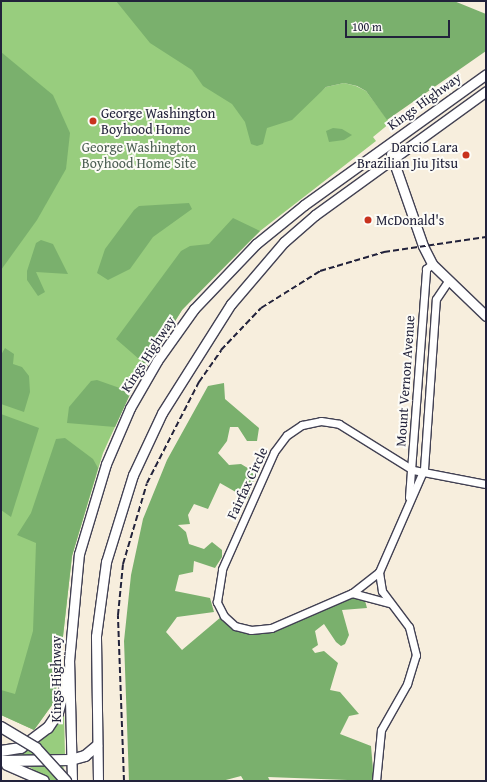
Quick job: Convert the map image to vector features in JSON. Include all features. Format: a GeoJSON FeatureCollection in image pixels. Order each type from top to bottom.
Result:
{"type":"FeatureCollection","features":[{"type":"Feature","properties":{"kind":"highway"},"geometry":{"type":"LineString","coordinates":[[1,751],[21,748],[48,728],[58,713],[69,671]]}},
{"type":"Feature","properties":{"kind":"highway"},"geometry":{"type":"LineString","coordinates":[[1,727],[36,748],[66,781]]}},
{"type":"Feature","properties":{"kind":"highway"},"geometry":{"type":"LineString","coordinates":[[1,762],[71,760],[85,756],[97,746]]}},
{"type":"Feature","properties":{"kind":"highway"},"geometry":{"type":"LineString","coordinates":[[1,762],[44,781]]}},
{"type":"Feature","properties":{"kind":"main road","name":"Kings Highway"},"geometry":{"type":"LineString","coordinates":[[72,781],[69,671],[73,597],[86,527],[120,430],[157,361],[194,309],[236,262],[304,205],[486,74]]}},
{"type":"Feature","properties":{"kind":"main road","name":"Kings Highway"},"geometry":{"type":"LineString","coordinates":[[98,781],[96,636],[106,562],[122,503],[146,443],[175,388],[216,326],[266,260],[309,220],[393,157],[486,91]]}},
{"type":"Feature","properties":{"kind":"main road"},"geometry":{"type":"LineString","coordinates":[[388,145],[423,246],[432,264],[486,316]]}},
{"type":"Feature","properties":{"kind":"street","name":"Mount Vernon Avenue"},"geometry":{"type":"LineString","coordinates":[[408,503],[413,470],[426,269],[432,264]]}},
{"type":"Feature","properties":{"kind":"street","name":"Mount Vernon Avenue"},"geometry":{"type":"LineString","coordinates":[[379,572],[408,503],[423,474],[428,439],[436,299],[448,281]]}},
{"type":"Feature","properties":{"kind":"street","name":"Fairfax Circle"},"geometry":{"type":"LineString","coordinates":[[379,572],[352,594],[285,623],[256,630],[242,629],[229,622],[220,611],[216,594],[227,558],[274,452],[295,429],[316,422],[339,424],[413,470],[423,474],[486,484]]}},
{"type":"Feature","properties":{"kind":"street"},"geometry":{"type":"LineString","coordinates":[[376,781],[381,730],[407,684],[415,659],[409,627],[382,591],[379,572]]}},
{"type":"Feature","properties":{"kind":"street"},"geometry":{"type":"LineString","coordinates":[[352,594],[390,603]]}},
{"type":"Feature","properties":{"kind":"green space","name":"George Washington Boyhood Home Site"},"geometry":{"type":"Polygon","coordinates":[[[1,1],[189,1],[313,98],[326,87],[344,83],[356,86],[366,91],[390,123],[373,137],[376,141],[260,231],[228,261],[182,310],[131,392],[103,453],[72,556],[58,681],[52,705],[34,730],[1,715],[1,1]]]}},
{"type":"Feature","properties":{"kind":"green space"},"geometry":{"type":"Polygon","coordinates":[[[116,1],[454,1],[486,14],[486,51],[387,120],[366,91],[357,86],[344,83],[326,87],[292,120],[267,128],[263,144],[257,146],[251,144],[245,122],[232,104],[203,86],[192,70],[150,43],[116,1]]]}},
{"type":"Feature","properties":{"kind":"green space"},"geometry":{"type":"Polygon","coordinates":[[[1,52],[53,95],[70,133],[66,169],[37,220],[1,270],[1,52]]]}},
{"type":"Feature","properties":{"kind":"green space"},"geometry":{"type":"Polygon","coordinates":[[[333,128],[342,129],[352,135],[344,140],[329,142],[326,131],[333,128]]]}},
{"type":"Feature","properties":{"kind":"green space"},"geometry":{"type":"Polygon","coordinates":[[[189,203],[192,209],[153,237],[130,269],[108,280],[97,273],[105,249],[134,210],[139,206],[189,203]]]}},
{"type":"Feature","properties":{"kind":"green space"},"geometry":{"type":"Polygon","coordinates":[[[233,218],[260,231],[182,310],[147,366],[116,339],[181,251],[190,246],[209,244],[233,218]]]}},
{"type":"Feature","properties":{"kind":"green space"},"geometry":{"type":"Polygon","coordinates":[[[41,240],[53,244],[68,274],[36,272],[45,292],[38,296],[27,280],[27,271],[36,243],[41,240]]]}},
{"type":"Feature","properties":{"kind":"green space"},"geometry":{"type":"Polygon","coordinates":[[[5,348],[14,354],[13,364],[22,367],[29,376],[30,392],[24,412],[1,404],[1,355],[5,348]]]}},
{"type":"Feature","properties":{"kind":"green space"},"geometry":{"type":"Polygon","coordinates":[[[97,380],[131,392],[115,427],[67,423],[69,407],[91,381],[97,380]]]}},
{"type":"Feature","properties":{"kind":"green space"},"geometry":{"type":"Polygon","coordinates":[[[224,383],[225,399],[259,428],[257,441],[247,441],[238,427],[230,427],[227,441],[218,453],[229,465],[241,464],[256,473],[248,499],[220,483],[208,509],[194,504],[188,515],[190,524],[178,525],[186,532],[189,544],[204,549],[212,542],[222,550],[222,557],[215,568],[194,561],[193,572],[179,575],[175,591],[210,598],[214,612],[177,617],[166,632],[182,650],[221,617],[240,631],[270,632],[350,596],[364,597],[367,608],[342,610],[349,635],[345,644],[341,646],[336,642],[324,624],[315,631],[318,645],[312,649],[315,653],[324,651],[338,663],[330,690],[340,692],[359,714],[349,716],[340,734],[371,746],[374,781],[268,777],[270,781],[244,781],[241,776],[222,781],[129,781],[124,641],[131,575],[143,519],[167,460],[208,386],[224,383]]]}},
{"type":"Feature","properties":{"kind":"green space"},"geometry":{"type":"Polygon","coordinates":[[[1,414],[39,428],[11,517],[1,510],[1,414]]]}},
{"type":"Feature","properties":{"kind":"green space"},"geometry":{"type":"Polygon","coordinates":[[[65,438],[93,459],[98,468],[72,556],[58,681],[52,705],[34,730],[1,715],[1,690],[15,694],[33,631],[36,543],[17,535],[31,513],[56,439],[65,438]]]}},
{"type":"Feature","properties":{"kind":"green space"},"geometry":{"type":"Polygon","coordinates":[[[64,713],[65,756],[8,756],[43,739],[64,713]]]}},
{"type":"Feature","properties":{"kind":"green space"},"geometry":{"type":"Polygon","coordinates":[[[63,765],[66,781],[50,781],[28,766],[63,765]]]}},
{"type":"Feature","properties":{"kind":"railway"},"geometry":{"type":"LineString","coordinates":[[124,781],[118,615],[123,564],[147,483],[199,382],[221,350],[261,308],[320,271],[384,252],[486,237]]}},
{"type":"Feature","properties":{"kind":"place","name":"George Washington Boyhood Home"},"geometry":{"type":"Point","coordinates":[93,121]}},
{"type":"Feature","properties":{"kind":"place","name":"Darcio Lara Brazilian Jiu Jitsu"},"geometry":{"type":"Point","coordinates":[466,155]}},
{"type":"Feature","properties":{"kind":"place","name":"McDonald's"},"geometry":{"type":"Point","coordinates":[368,220]}}]}
